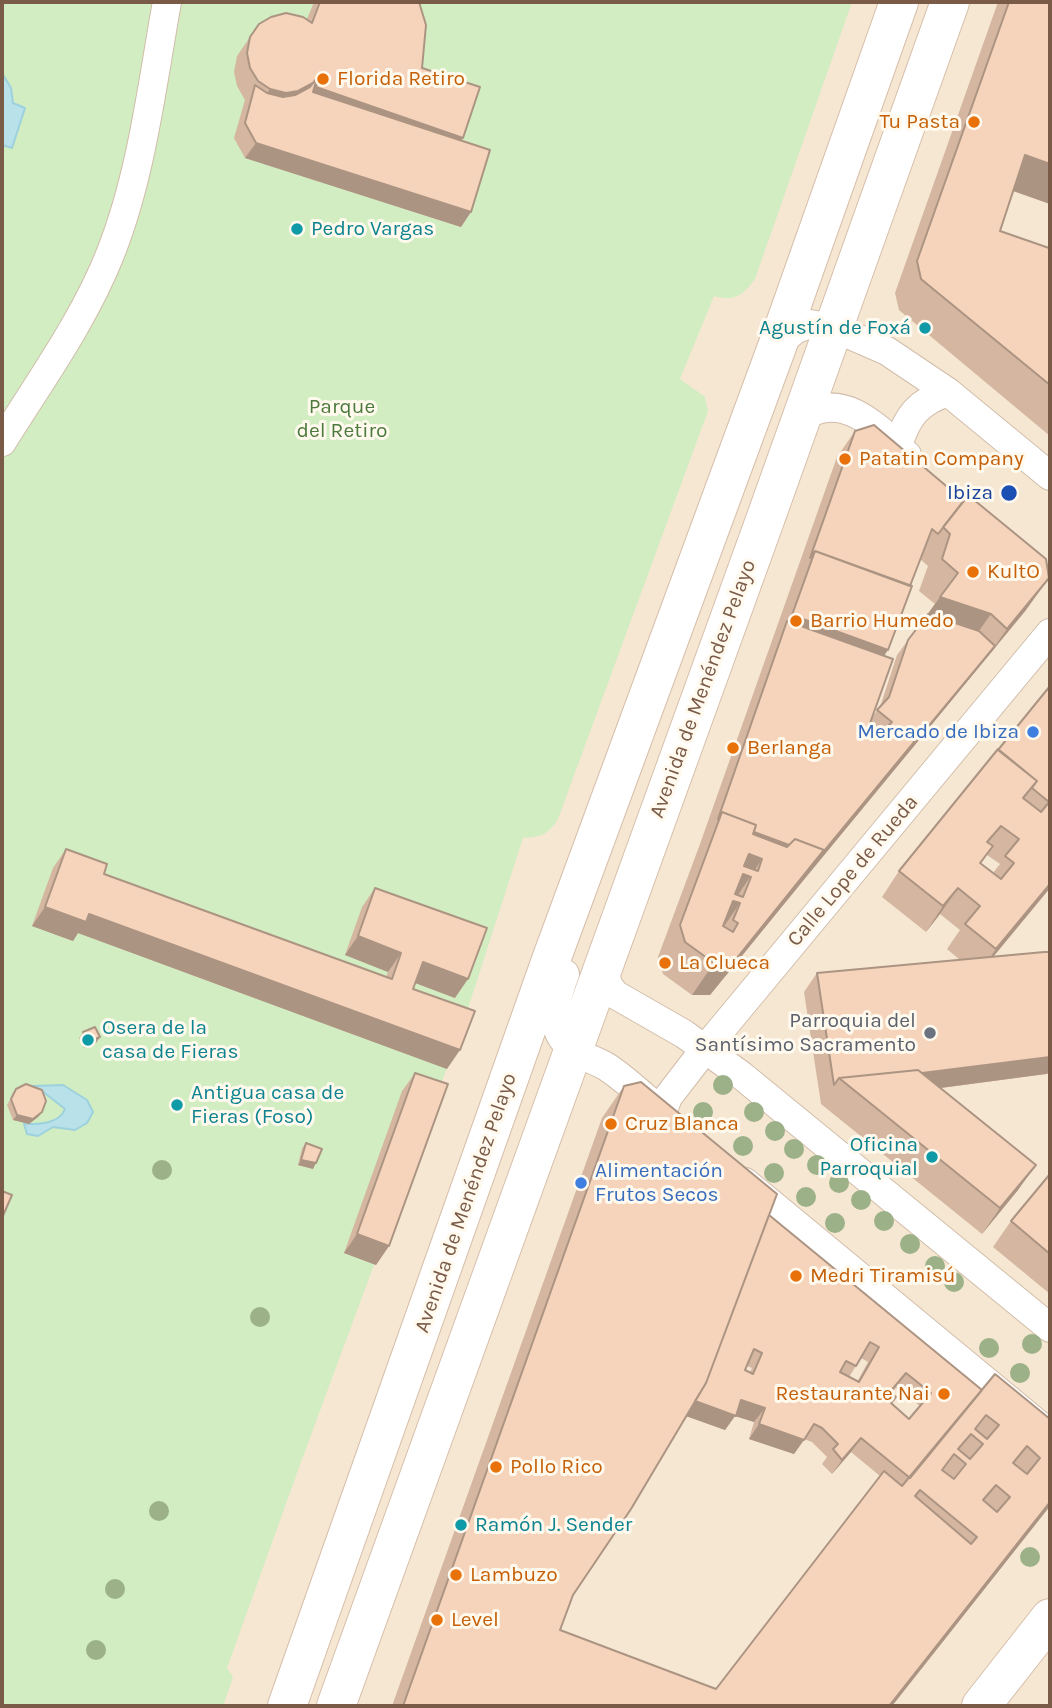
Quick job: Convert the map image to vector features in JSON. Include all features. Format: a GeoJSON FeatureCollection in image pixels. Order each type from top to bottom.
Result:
{"type":"FeatureCollection","features":[{"type":"Feature","properties":{"kind":"main road","name":"Avenida de Menéndez Pelayo"},"geometry":{"type":"LineString","coordinates":[[287,1706],[899,2]]}},
{"type":"Feature","properties":{"kind":"main road","name":"Avenida de Menéndez Pelayo"},"geometry":{"type":"LineString","coordinates":[[336,1706],[601,966],[803,417],[950,2]]}},
{"type":"Feature","properties":{"kind":"main road"},"geometry":{"type":"LineString","coordinates":[[981,1706],[1050,1618]]}},
{"type":"Feature","properties":{"kind":"street"},"geometry":{"type":"LineString","coordinates":[[2,442],[54,358],[111,252],[136,166],[167,2]]}},
{"type":"Feature","properties":{"kind":"street"},"geometry":{"type":"LineString","coordinates":[[778,344],[796,329],[810,324],[834,328],[902,359],[948,392],[1050,476]]}},
{"type":"Feature","properties":{"kind":"street"},"geometry":{"type":"LineString","coordinates":[[898,446],[913,410],[928,398],[948,392]]}},
{"type":"Feature","properties":{"kind":"street"},"geometry":{"type":"LineString","coordinates":[[803,417],[830,406],[851,411],[866,419],[932,476]]}},
{"type":"Feature","properties":{"kind":"street","name":"Calle Lope de Rueda"},"geometry":{"type":"LineString","coordinates":[[573,1050],[619,1076],[671,1120],[668,1097],[705,1049],[1050,633]]}},
{"type":"Feature","properties":{"kind":"street","name":"Avenida de Menéndez Pelayo"},"geometry":{"type":"LineString","coordinates":[[573,1050],[556,1026],[555,1003],[601,875],[606,842],[601,827]]}},
{"type":"Feature","properties":{"kind":"street"},"geometry":{"type":"LineString","coordinates":[[601,966],[609,987],[616,995],[741,1074],[1050,1328]]}},
{"type":"Feature","properties":{"kind":"street"},"geometry":{"type":"LineString","coordinates":[[726,1167],[1050,1434]]}},
{"type":"Feature","properties":{"kind":"street","name":"Avenida de Menéndez Pelayo"},"geometry":{"type":"LineString","coordinates":[[303,1706],[332,1611],[332,1579]]}},
{"type":"Feature","properties":{"kind":"shaded area"},"geometry":{"type":"Polygon","coordinates":[[[2,2],[1050,2],[1050,1706],[2,1706],[2,2]]]}},
{"type":"Feature","properties":{"kind":"green space","name":"Parque del Retiro"},"geometry":{"type":"Polygon","coordinates":[[[2,2],[852,2],[755,279],[738,296],[714,296],[680,379],[705,397],[708,411],[558,819],[544,834],[523,838],[461,1030],[227,1668],[233,1677],[223,1706],[2,1706],[2,2]]]}},
{"type":"Feature","properties":{"kind":"water"},"geometry":{"type":"Polygon","coordinates":[[[2,73],[11,88],[13,103],[25,108],[12,148],[2,145],[2,73]]]}},
{"type":"Feature","properties":{"kind":"water"},"geometry":{"type":"Polygon","coordinates":[[[63,1085],[87,1100],[93,1112],[87,1123],[75,1130],[53,1127],[38,1136],[27,1134],[24,1124],[53,1121],[65,1109],[42,1091],[22,1089],[63,1085]]]}},
{"type":"Feature","properties":{"kind":"building","name":"Florida Retiro"},"geometry":{"type":"Polygon","coordinates":[[[320,2],[419,2],[426,25],[422,68],[480,87],[463,138],[316,87],[321,72],[313,83],[298,91],[286,93],[270,89],[258,81],[250,68],[247,53],[250,37],[259,24],[286,13],[303,17],[312,23],[320,2]]]}},
{"type":"Feature","properties":{"kind":"building"},"geometry":{"type":"Polygon","coordinates":[[[1009,2],[1050,2],[1050,164],[1025,155],[1000,231],[1049,248],[1050,385],[921,279],[917,261],[1009,2]]]}},
{"type":"Feature","properties":{"kind":"building"},"geometry":{"type":"Polygon","coordinates":[[[317,78],[313,92],[490,150],[471,212],[256,143],[245,123],[255,85],[267,93],[283,97],[295,95],[310,87],[317,78]]]}},
{"type":"Feature","properties":{"kind":"building"},"geometry":{"type":"Polygon","coordinates":[[[874,425],[964,501],[938,534],[932,529],[910,586],[815,551],[810,558],[855,431],[874,425]]]}},
{"type":"Feature","properties":{"kind":"building"},"geometry":{"type":"Polygon","coordinates":[[[968,495],[1046,559],[1049,578],[1007,629],[991,614],[940,597],[958,573],[942,559],[950,534],[943,527],[968,495]]]}},
{"type":"Feature","properties":{"kind":"building"},"geometry":{"type":"Polygon","coordinates":[[[815,551],[912,586],[888,650],[792,615],[815,551]]]}},
{"type":"Feature","properties":{"kind":"building"},"geometry":{"type":"Polygon","coordinates":[[[928,614],[979,631],[995,646],[908,751],[915,741],[884,730],[892,722],[877,710],[889,697],[908,640],[928,614]]]}},
{"type":"Feature","properties":{"kind":"building"},"geometry":{"type":"Polygon","coordinates":[[[787,621],[893,659],[869,726],[915,741],[820,856],[824,850],[795,839],[789,845],[754,832],[756,825],[722,812],[718,819],[787,621]]]}},
{"type":"Feature","properties":{"kind":"building"},"geometry":{"type":"Polygon","coordinates":[[[1050,686],[1049,802],[1032,788],[1037,781],[998,750],[1050,686]]]}},
{"type":"Feature","properties":{"kind":"building"},"geometry":{"type":"Polygon","coordinates":[[[998,749],[1037,781],[1023,798],[1041,812],[1050,801],[1050,884],[996,949],[965,924],[980,906],[958,888],[943,906],[899,871],[998,749]],[[1001,826],[987,842],[993,846],[980,863],[1001,879],[1014,863],[1005,856],[1019,839],[1001,826]]]}},
{"type":"Feature","properties":{"kind":"building"},"geometry":{"type":"Polygon","coordinates":[[[722,812],[756,825],[753,834],[787,847],[795,839],[824,850],[733,963],[714,963],[685,942],[680,925],[722,812]],[[749,854],[744,866],[758,871],[762,859],[749,854]],[[743,874],[735,894],[743,897],[751,877],[743,874]],[[733,901],[723,926],[733,932],[738,923],[733,920],[740,903],[733,901]]]}},
{"type":"Feature","properties":{"kind":"building"},"geometry":{"type":"Polygon","coordinates":[[[66,849],[107,864],[104,874],[392,979],[401,953],[358,936],[375,888],[487,928],[468,979],[423,962],[413,989],[475,1011],[460,1050],[89,914],[86,922],[45,907],[66,849]]]}},
{"type":"Feature","properties":{"kind":"building","name":"Parroquia del Santísimo Sacramento"},"geometry":{"type":"Polygon","coordinates":[[[1050,952],[1050,1057],[922,1073],[918,1070],[839,1078],[834,1085],[817,973],[1050,952]]]}},
{"type":"Feature","properties":{"kind":"building"},"geometry":{"type":"Polygon","coordinates":[[[95,1027],[100,1037],[88,1042],[83,1032],[95,1027]]]}},
{"type":"Feature","properties":{"kind":"building"},"geometry":{"type":"Polygon","coordinates":[[[918,1070],[1036,1165],[1000,1208],[839,1078],[918,1070]]]}},
{"type":"Feature","properties":{"kind":"building"},"geometry":{"type":"Polygon","coordinates":[[[415,1073],[448,1084],[389,1246],[357,1234],[415,1073]]]}},
{"type":"Feature","properties":{"kind":"building"},"geometry":{"type":"Polygon","coordinates":[[[641,1082],[777,1194],[706,1383],[631,1509],[573,1595],[560,1630],[716,1689],[884,1471],[902,1486],[995,1374],[1050,1419],[1050,1502],[889,1706],[403,1706],[624,1086],[641,1082]],[[986,1415],[975,1429],[987,1439],[999,1425],[986,1415]],[[971,1434],[958,1449],[970,1459],[983,1444],[971,1434]],[[1027,1446],[1013,1463],[1027,1474],[1040,1458],[1027,1446]],[[954,1454],[942,1470],[954,1479],[966,1464],[954,1454]],[[996,1485],[983,1500],[997,1512],[1010,1497],[996,1485]],[[920,1490],[915,1496],[971,1544],[977,1537],[920,1490]]]}},
{"type":"Feature","properties":{"kind":"building"},"geometry":{"type":"Polygon","coordinates":[[[26,1084],[42,1090],[46,1101],[42,1112],[33,1119],[17,1115],[11,1099],[16,1089],[26,1084]]]}},
{"type":"Feature","properties":{"kind":"building"},"geometry":{"type":"Polygon","coordinates":[[[306,1143],[322,1149],[316,1163],[301,1160],[306,1143]]]}},
{"type":"Feature","properties":{"kind":"building"},"geometry":{"type":"Polygon","coordinates":[[[1050,1174],[1050,1254],[1011,1221],[1050,1174]]]}},
{"type":"Feature","properties":{"kind":"building"},"geometry":{"type":"Polygon","coordinates":[[[2,1191],[12,1195],[2,1218],[2,1191]]]}},
{"type":"Feature","properties":{"kind":"building"},"geometry":{"type":"Polygon","coordinates":[[[769,1215],[982,1390],[910,1478],[861,1438],[842,1460],[833,1449],[838,1444],[814,1424],[804,1440],[759,1424],[765,1408],[741,1400],[736,1416],[695,1401],[706,1383],[769,1215]],[[870,1342],[856,1366],[846,1361],[840,1372],[859,1382],[879,1347],[870,1342]],[[754,1349],[745,1370],[753,1374],[762,1353],[754,1349]],[[906,1373],[890,1392],[896,1397],[891,1403],[909,1419],[931,1393],[906,1373]]]}},
{"type":"Feature","properties":{"kind":"place","name":"Florida Retiro"},"geometry":{"type":"Point","coordinates":[323,79]}},
{"type":"Feature","properties":{"kind":"place","name":"Tu Pasta"},"geometry":{"type":"Point","coordinates":[974,122]}},
{"type":"Feature","properties":{"kind":"place","name":"Pedro Vargas"},"geometry":{"type":"Point","coordinates":[297,229]}},
{"type":"Feature","properties":{"kind":"place","name":"Agustín de Foxá"},"geometry":{"type":"Point","coordinates":[925,328]}},
{"type":"Feature","properties":{"kind":"place","name":"Patatin Company"},"geometry":{"type":"Point","coordinates":[845,459]}},
{"type":"Feature","properties":{"kind":"place","name":"Ibiza"},"geometry":{"type":"Point","coordinates":[1009,493]}},
{"type":"Feature","properties":{"kind":"place","name":"KultO"},"geometry":{"type":"Point","coordinates":[973,572]}},
{"type":"Feature","properties":{"kind":"place","name":"Barrio Humedo"},"geometry":{"type":"Point","coordinates":[796,621]}},
{"type":"Feature","properties":{"kind":"place","name":"Mercado de Ibiza"},"geometry":{"type":"Point","coordinates":[1033,732]}},
{"type":"Feature","properties":{"kind":"place","name":"Berlanga"},"geometry":{"type":"Point","coordinates":[733,748]}},
{"type":"Feature","properties":{"kind":"place","name":"La Clueca"},"geometry":{"type":"Point","coordinates":[665,963]}},
{"type":"Feature","properties":{"kind":"place","name":"Parroquia del Santísimo Sacramento"},"geometry":{"type":"Point","coordinates":[930,1033]}},
{"type":"Feature","properties":{"kind":"place","name":"Osera de la casa de Fieras"},"geometry":{"type":"Point","coordinates":[88,1040]}},
{"type":"Feature","properties":{"kind":"place","name":"Antigua casa de Fieras (Foso)"},"geometry":{"type":"Point","coordinates":[177,1105]}},
{"type":"Feature","properties":{"kind":"place","name":"Cruz Blanca"},"geometry":{"type":"Point","coordinates":[611,1124]}},
{"type":"Feature","properties":{"kind":"place","name":"Oficina Parroquial"},"geometry":{"type":"Point","coordinates":[932,1157]}},
{"type":"Feature","properties":{"kind":"place","name":"Alimentación Frutos Secos"},"geometry":{"type":"Point","coordinates":[581,1183]}},
{"type":"Feature","properties":{"kind":"place","name":"Medri Tiramisú"},"geometry":{"type":"Point","coordinates":[796,1276]}},
{"type":"Feature","properties":{"kind":"place","name":"Restaurante Nai"},"geometry":{"type":"Point","coordinates":[944,1394]}},
{"type":"Feature","properties":{"kind":"place","name":"Pollo Rico"},"geometry":{"type":"Point","coordinates":[496,1467]}},
{"type":"Feature","properties":{"kind":"place","name":"Ramón J. Sender"},"geometry":{"type":"Point","coordinates":[461,1525]}},
{"type":"Feature","properties":{"kind":"place","name":"Lambuzo"},"geometry":{"type":"Point","coordinates":[456,1575]}},
{"type":"Feature","properties":{"kind":"place","name":"Level"},"geometry":{"type":"Point","coordinates":[437,1620]}}]}
